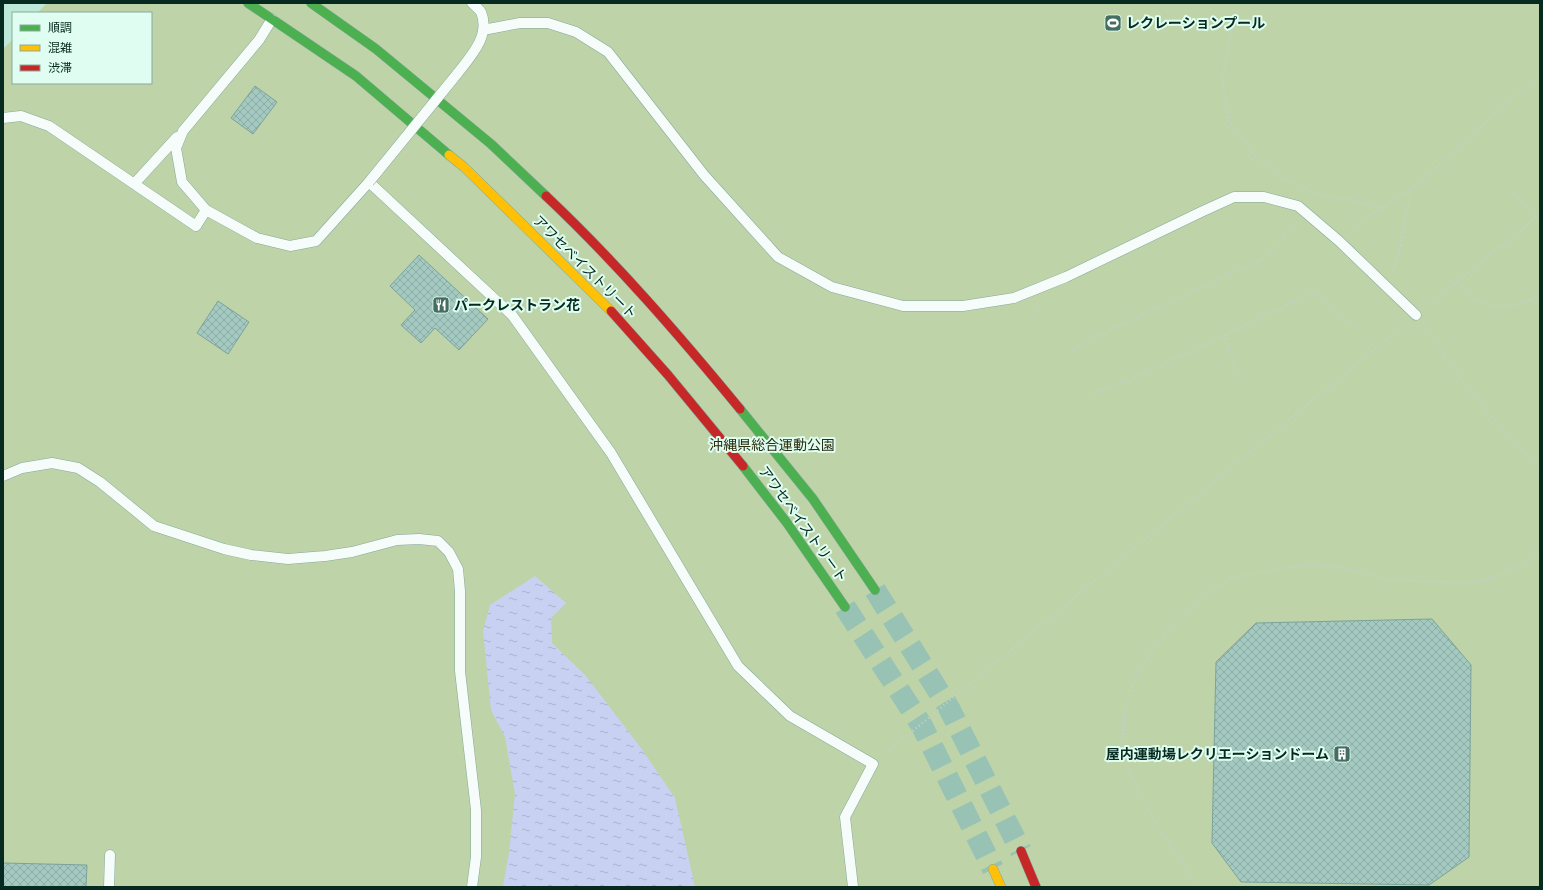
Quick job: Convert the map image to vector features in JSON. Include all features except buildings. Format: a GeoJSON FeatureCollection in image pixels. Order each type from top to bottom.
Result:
{"type":"FeatureCollection","features":[{"type":"Feature","properties":{"kind":"main road","name":"アワセベイストリート"},"geometry":{"type":"LineString","coordinates":[[248,3],[356,76],[464,167],[609,309],[668,375],[725,443],[787,523],[845,607]]}},
{"type":"Feature","properties":{"kind":"main road","name":"アワセベイストリート"},"geometry":{"type":"LineString","coordinates":[[311,3],[376,49],[490,144],[565,214],[636,288],[694,353],[813,499],[875,590]]}},
{"type":"Feature","properties":{"kind":"main road"},"geometry":{"type":"LineString","coordinates":[[1021,851],[1036,887]]}},
{"type":"Feature","properties":{"kind":"main road"},"geometry":{"type":"LineString","coordinates":[[993,869],[1001,887]]}},
{"type":"Feature","properties":{"kind":"lane"},"geometry":{"type":"LineString","coordinates":[[183,131],[176,148],[182,182],[206,210],[257,238],[290,246],[316,241],[369,182],[477,48],[483,30],[481,12],[472,3]]}},
{"type":"Feature","properties":{"kind":"lane"},"geometry":{"type":"LineString","coordinates":[[134,184],[183,131],[259,40],[272,19]]}},
{"type":"Feature","properties":{"kind":"lane"},"geometry":{"type":"LineString","coordinates":[[483,30],[520,23],[548,23],[576,32],[608,52],[704,175],[778,257],[832,287],[903,306],[963,306],[1014,298],[1066,277],[1234,197],[1264,197],[1298,206],[1339,241],[1416,315]]}},
{"type":"Feature","properties":{"kind":"lane"},"geometry":{"type":"LineString","coordinates":[[3,118],[21,116],[49,126],[196,226],[206,210]]}},
{"type":"Feature","properties":{"kind":"lane"},"geometry":{"type":"LineString","coordinates":[[369,182],[512,315],[611,453],[738,666],[790,716],[874,764],[845,817],[853,887]]}},
{"type":"Feature","properties":{"kind":"lane"},"geometry":{"type":"LineString","coordinates":[[3,476],[22,468],[52,464],[78,468],[100,482],[154,526],[224,549],[251,555],[288,559],[352,552],[397,540],[418,538],[438,541],[449,552],[458,569],[460,591],[460,671],[476,810],[476,857],[472,887]]}},
{"type":"Feature","properties":{"kind":"lane"},"geometry":{"type":"LineString","coordinates":[[109,887],[110,855]]}},
{"type":"Feature","properties":{"kind":"path"},"geometry":{"type":"LineString","coordinates":[[1240,3],[1231,32],[1222,78],[1229,122],[1255,156],[1283,179],[1319,195],[1348,199],[1381,208]]}},
{"type":"Feature","properties":{"kind":"path"},"geometry":{"type":"LineString","coordinates":[[1339,241],[1355,226],[1411,190],[1540,74]]}},
{"type":"Feature","properties":{"kind":"path"},"geometry":{"type":"LineString","coordinates":[[1388,288],[1399,252],[1411,190]]}},
{"type":"Feature","properties":{"kind":"path"},"geometry":{"type":"LineString","coordinates":[[1514,192],[1536,217]]}},
{"type":"Feature","properties":{"kind":"path"},"geometry":{"type":"LineString","coordinates":[[874,764],[1540,214]]}},
{"type":"Feature","properties":{"kind":"path"},"geometry":{"type":"LineString","coordinates":[[1290,217],[1299,223]]}},
{"type":"Feature","properties":{"kind":"path"},"geometry":{"type":"LineString","coordinates":[[1069,353],[1095,337],[1268,256],[1280,243],[1294,220]]}},
{"type":"Feature","properties":{"kind":"path"},"geometry":{"type":"LineString","coordinates":[[1458,281],[1471,297],[1490,306],[1508,306],[1540,296]]}},
{"type":"Feature","properties":{"kind":"path"},"geometry":{"type":"LineString","coordinates":[[1091,396],[1117,383],[1132,379],[1313,292],[1356,329]]}},
{"type":"Feature","properties":{"kind":"path"},"geometry":{"type":"LineString","coordinates":[[1031,316],[1043,301]]}},
{"type":"Feature","properties":{"kind":"path"},"geometry":{"type":"LineString","coordinates":[[1416,315],[1468,389],[1502,428],[1540,467]]}},
{"type":"Feature","properties":{"kind":"path"},"geometry":{"type":"LineString","coordinates":[[1224,335],[1238,374]]}},
{"type":"Feature","properties":{"kind":"path"},"geometry":{"type":"LineString","coordinates":[[1197,887],[1191,875],[1157,825],[1139,793],[1122,751],[1124,714],[1136,674],[1168,629],[1197,600],[1233,577],[1307,565],[1342,567],[1390,580],[1472,583],[1495,577],[1526,562],[1540,551]]}},
{"type":"Feature","properties":{"kind":"green space","name":"沖縄県総合運動公園"},"geometry":{"type":"Polygon","coordinates":[[[47,3],[1540,3],[1540,887],[3,887],[3,49],[12,40],[12,84],[152,84],[152,12],[38,12],[47,3]]]}},
{"type":"Feature","properties":{"kind":"water"},"geometry":{"type":"Polygon","coordinates":[[[535,576],[566,603],[551,618],[552,643],[586,676],[641,748],[675,798],[695,887],[503,886],[509,853],[515,794],[505,737],[491,710],[483,631],[490,605],[535,576]]]}},
{"type":"Feature","properties":{"kind":"tunnel"},"geometry":{"type":"LineString","coordinates":[[875,590],[949,708],[1021,851]]}},
{"type":"Feature","properties":{"kind":"tunnel"},"geometry":{"type":"LineString","coordinates":[[845,607],[922,726],[993,869]]}},
{"type":"Feature","properties":{"kind":"traffic: fast"},"geometry":{"type":"LineString","coordinates":[[248,3],[356,76],[449,155]]}},
{"type":"Feature","properties":{"kind":"traffic: fast"},"geometry":{"type":"LineString","coordinates":[[311,3],[376,49],[491,144],[546,196]]}},
{"type":"Feature","properties":{"kind":"traffic: fast"},"geometry":{"type":"LineString","coordinates":[[740,409],[813,499],[875,590]]}},
{"type":"Feature","properties":{"kind":"traffic: fast"},"geometry":{"type":"LineString","coordinates":[[743,466],[787,523],[845,607]]}},
{"type":"Feature","properties":{"kind":"traffic: slow"},"geometry":{"type":"LineString","coordinates":[[449,155],[464,167],[611,311]]}},
{"type":"Feature","properties":{"kind":"traffic: slow"},"geometry":{"type":"LineString","coordinates":[[993,869],[1001,887]]}},
{"type":"Feature","properties":{"kind":"traffic: jam"},"geometry":{"type":"LineString","coordinates":[[546,196],[622,273],[694,354],[740,409]]}},
{"type":"Feature","properties":{"kind":"traffic: jam"},"geometry":{"type":"LineString","coordinates":[[611,311],[668,375],[743,466]]}},
{"type":"Feature","properties":{"kind":"traffic: jam"},"geometry":{"type":"LineString","coordinates":[[1021,851],[1036,887]]}},
{"type":"Feature","properties":{"kind":"place","name":"レクレーションプール"},"geometry":{"type":"Point","coordinates":[1113,23]}},
{"type":"Feature","properties":{"kind":"place","name":"パークレストラン花"},"geometry":{"type":"Point","coordinates":[441,305]}},
{"type":"Feature","properties":{"kind":"place","name":"屋内運動場レクリエーションドーム"},"geometry":{"type":"Point","coordinates":[1342,754]}}]}
